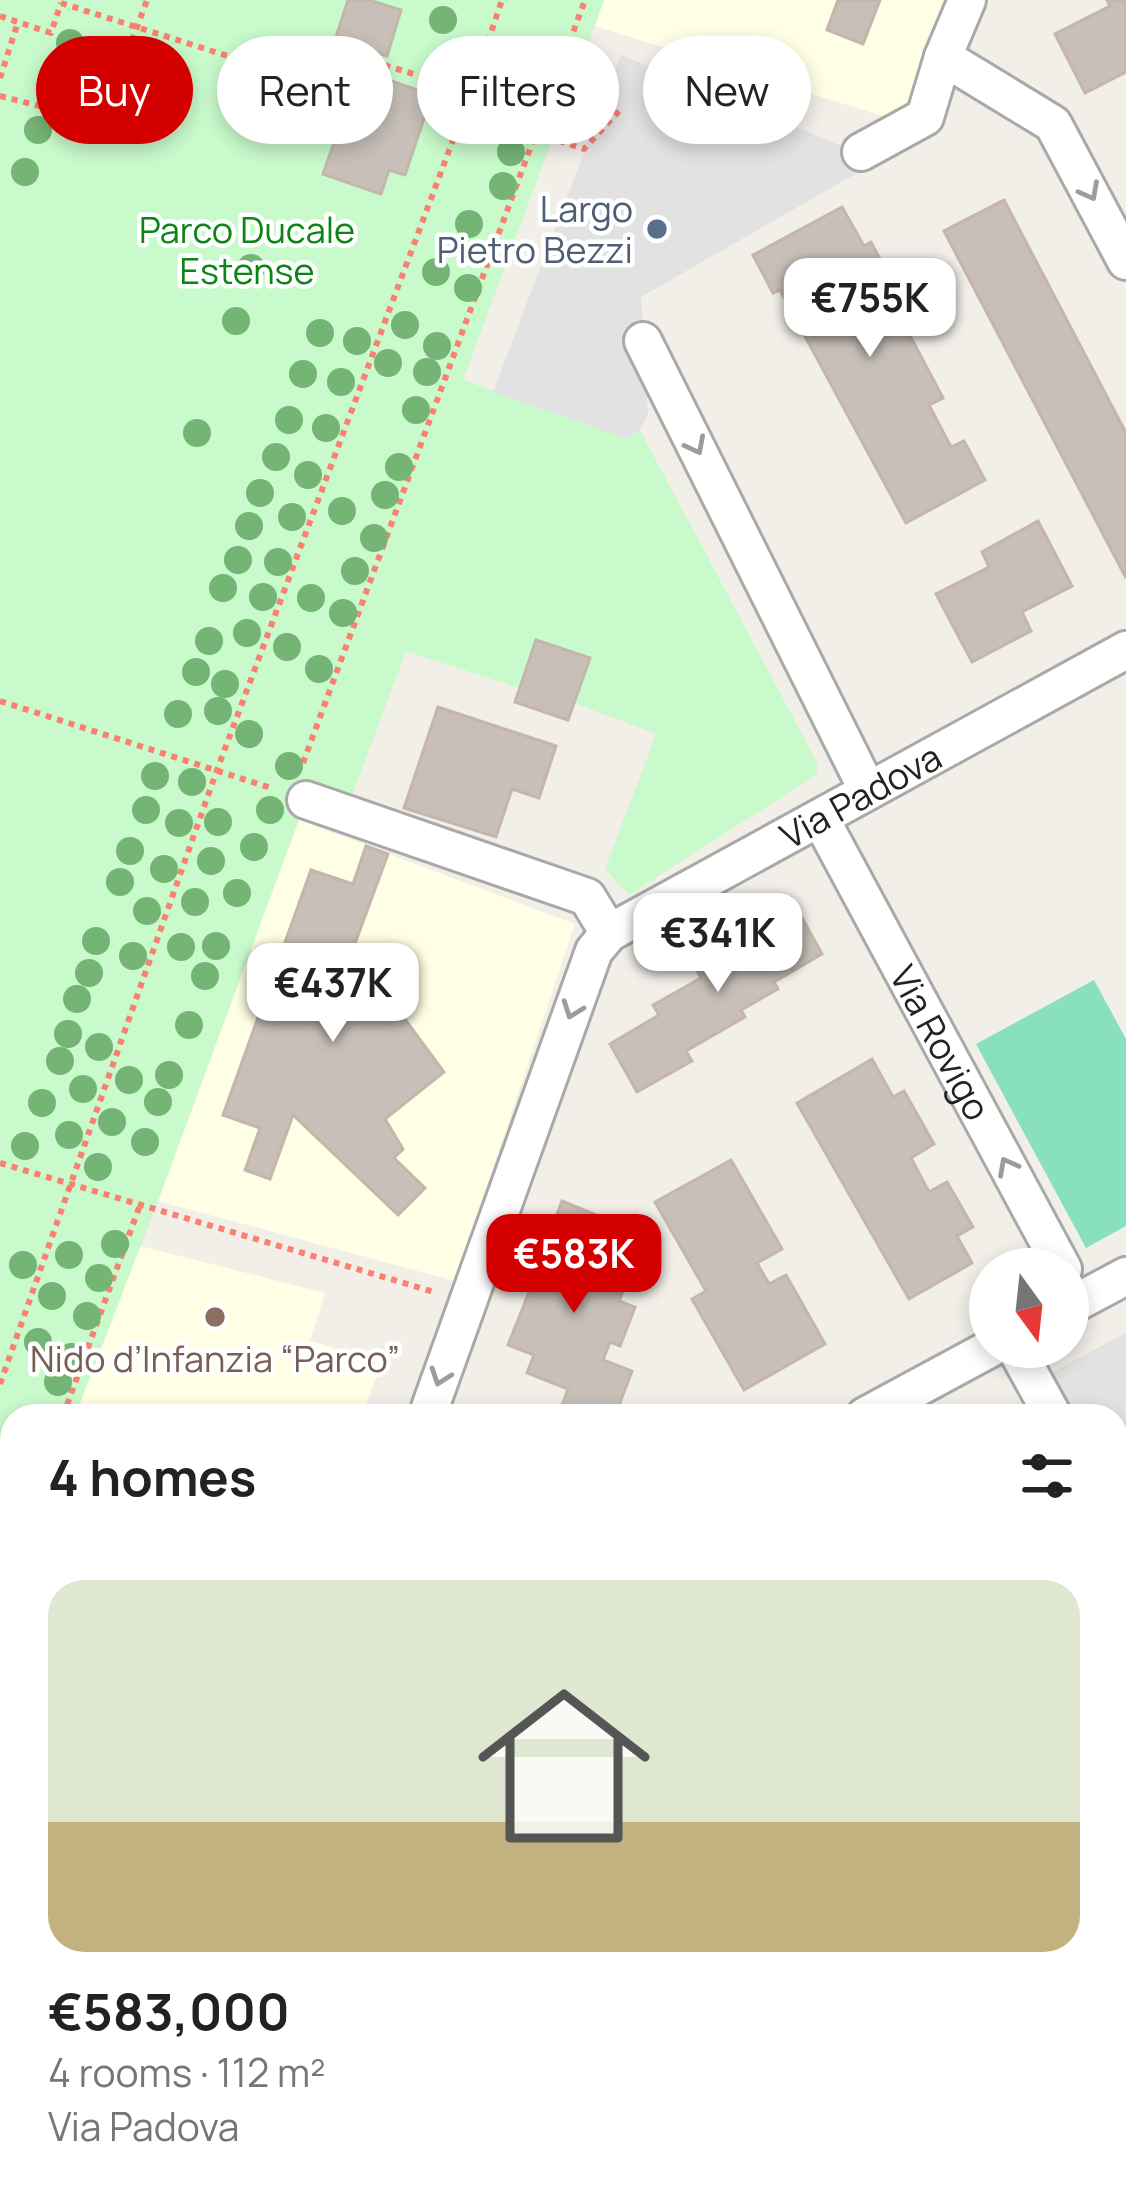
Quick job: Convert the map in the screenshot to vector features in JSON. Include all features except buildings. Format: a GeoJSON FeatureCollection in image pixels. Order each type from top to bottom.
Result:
{"type":"FeatureCollection","features":[{"type":"Feature","properties":{"kind":"street"},"geometry":{"type":"LineString","coordinates":[[861,152],[925,117],[943,57],[968,0]]}},
{"type":"Feature","properties":{"kind":"street"},"geometry":{"type":"LineString","coordinates":[[943,57],[1053,124],[1126,261]]}},
{"type":"Feature","properties":{"kind":"street"},"geometry":{"type":"LineString","coordinates":[[644,341],[868,791]]}},
{"type":"Feature","properties":{"kind":"street","name":"Via Padova"},"geometry":{"type":"LineString","coordinates":[[609,933],[1126,650]]}},
{"type":"Feature","properties":{"kind":"street"},"geometry":{"type":"LineString","coordinates":[[299,797],[587,897],[609,933],[594,951],[431,1404]]}},
{"type":"Feature","properties":{"kind":"street","name":"Via Rovigo"},"geometry":{"type":"LineString","coordinates":[[820,818],[1048,1248]]}},
{"type":"Feature","properties":{"kind":"street"},"geometry":{"type":"LineString","coordinates":[[1089,1285],[1126,1276]]}},
{"type":"Feature","properties":{"kind":"street"},"geometry":{"type":"LineString","coordinates":[[888,1404],[969,1360]]}},
{"type":"Feature","properties":{"kind":"street"},"geometry":{"type":"LineString","coordinates":[[1027,1368],[1046,1404]]}},
{"type":"Feature","properties":{"kind":"path"},"geometry":{"type":"LineString","coordinates":[[0,96],[101,122],[147,0]]}},
{"type":"Feature","properties":{"kind":"path"},"geometry":{"type":"LineString","coordinates":[[490,36],[502,0]]}},
{"type":"Feature","properties":{"kind":"path"},"geometry":{"type":"LineString","coordinates":[[572,36],[585,0]]}},
{"type":"Feature","properties":{"kind":"path"},"geometry":{"type":"LineString","coordinates":[[0,16],[51,34],[62,2],[319,85],[354,56],[417,75]]}},
{"type":"Feature","properties":{"kind":"path"},"geometry":{"type":"LineString","coordinates":[[0,78],[18,22]]}},
{"type":"Feature","properties":{"kind":"path"},"geometry":{"type":"LineString","coordinates":[[0,1384],[217,770],[452,144]]}},
{"type":"Feature","properties":{"kind":"path"},"geometry":{"type":"LineString","coordinates":[[0,701],[299,797],[532,144]]}},
{"type":"Feature","properties":{"kind":"path"},"geometry":{"type":"LineString","coordinates":[[0,1163],[467,1302]]}},
{"type":"Feature","properties":{"kind":"path"},"geometry":{"type":"LineString","coordinates":[[67,1404],[140,1204]]}},
{"type":"Feature","properties":{"kind":"shaded area"},"geometry":{"type":"Polygon","coordinates":[[[604,0],[956,0],[911,125],[811,94],[811,36],[643,36],[643,41],[595,26],[604,0]]]}},
{"type":"Feature","properties":{"kind":"shaded area","name":"Largo Pietro Bezzi"},"geometry":{"type":"Polygon","coordinates":[[[621,55],[643,64],[643,144],[811,144],[811,133],[878,161],[641,297],[648,414],[640,430],[628,439],[493,392],[587,144],[619,144],[621,55]]]}},
{"type":"Feature","properties":{"kind":"shaded area"},"geometry":{"type":"Polygon","coordinates":[[[299,820],[575,924],[455,1281],[158,1201],[299,820]]]}},
{"type":"Feature","properties":{"kind":"shaded area","name":"Nido d’Infanzia “Parco”"},"geometry":{"type":"Polygon","coordinates":[[[140,1246],[325,1293],[310,1341],[382,1361],[366,1404],[80,1404],[140,1246]]]}},
{"type":"Feature","properties":{"kind":"shaded area"},"geometry":{"type":"Polygon","coordinates":[[[1126,1333],[1126,1404],[1065,1404],[1049,1374],[1060,1368],[1089,1368],[1089,1353],[1126,1333]]]}},
{"type":"Feature","properties":{"kind":"green space","name":"Parco Ducale Estense"},"geometry":{"type":"Polygon","coordinates":[[[0,0],[604,0],[591,36],[417,36],[417,144],[551,144],[463,380],[627,438],[640,430],[818,764],[816,775],[629,895],[605,869],[656,734],[574,703],[589,658],[536,640],[519,688],[406,651],[350,801],[312,784],[80,1404],[0,1404],[0,0]]]}},
{"type":"Feature","properties":{"kind":"green space"},"geometry":{"type":"Polygon","coordinates":[[[1094,980],[1126,1039],[1126,1226],[1086,1248],[976,1044],[1094,980]]]}},
{"type":"Feature","properties":{"kind":"place","name":"Largo Pietro Bezzi"},"geometry":{"type":"Point","coordinates":[657,229]}},
{"type":"Feature","properties":{"kind":"place","name":"Nido d’Infanzia “Parco”"},"geometry":{"type":"Point","coordinates":[215,1317]}}]}
